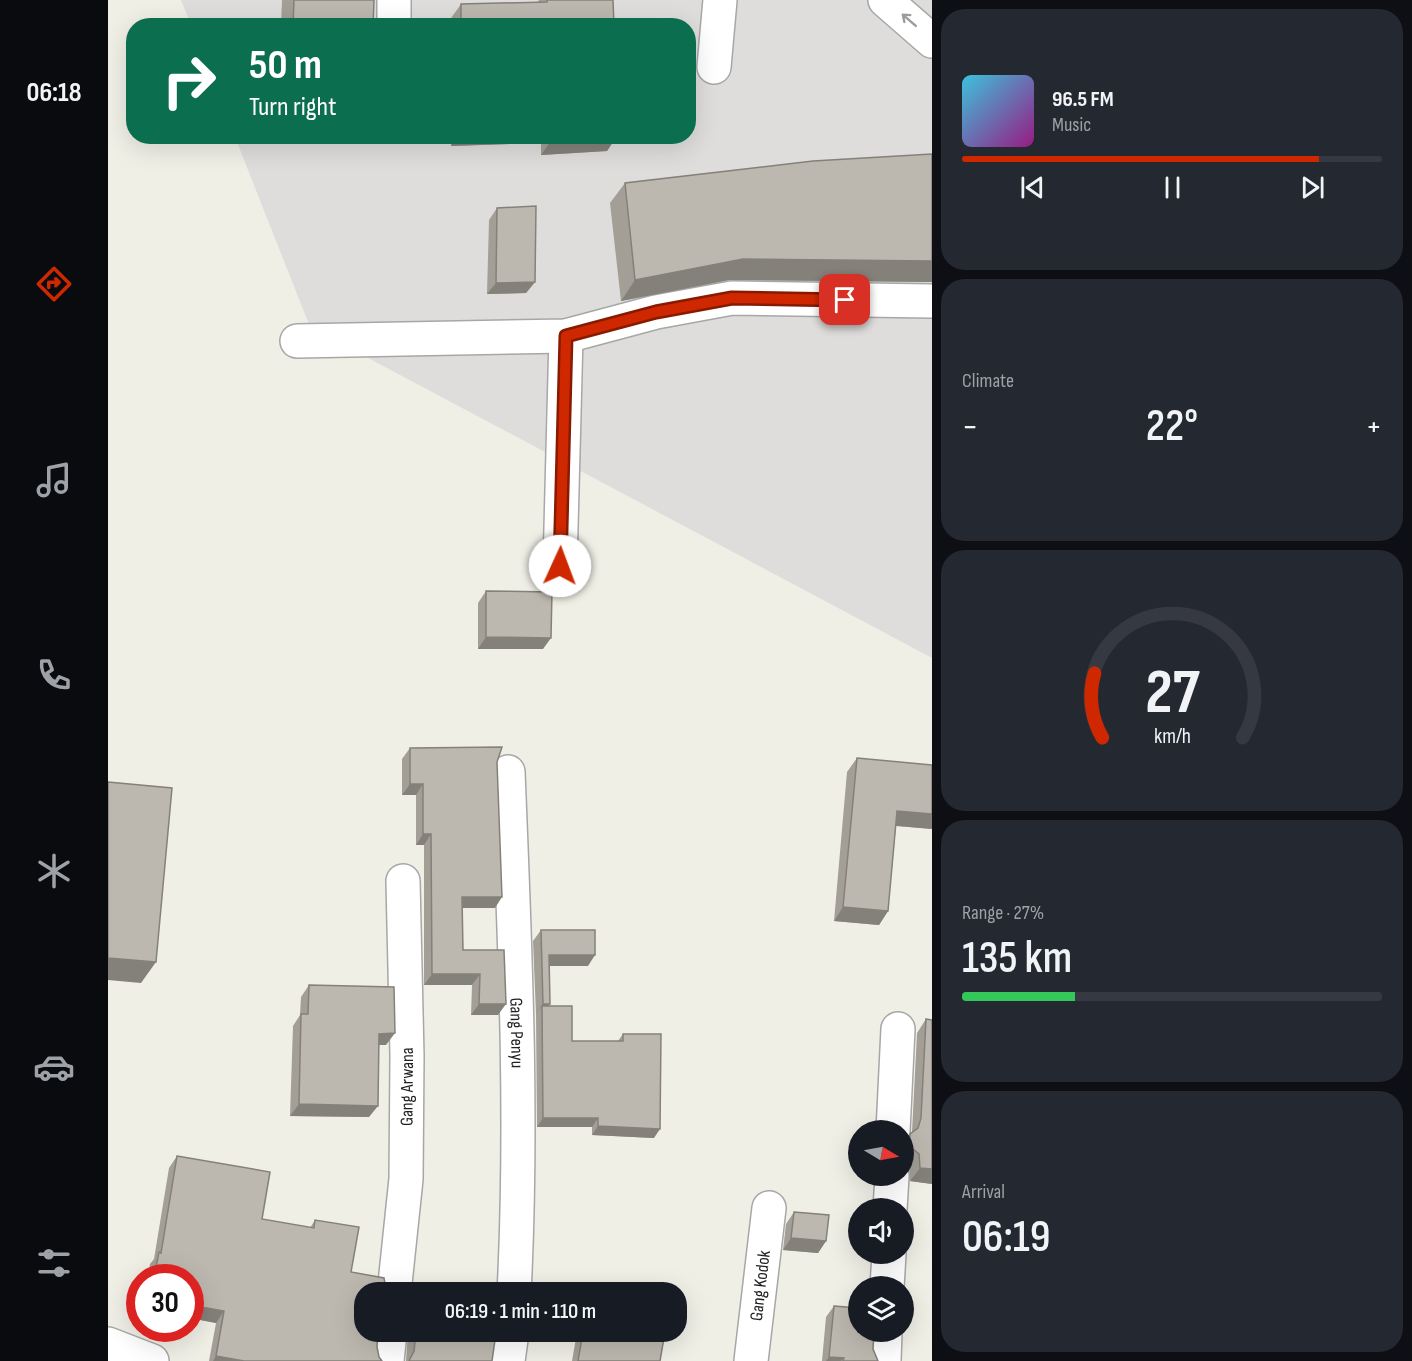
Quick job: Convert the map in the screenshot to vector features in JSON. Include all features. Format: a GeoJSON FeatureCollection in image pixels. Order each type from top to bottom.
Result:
{"type":"FeatureCollection","features":[{"type":"Feature","properties":{"kind":"street"},"geometry":{"type":"LineString","coordinates":[[394,0],[394,18]]}},
{"type":"Feature","properties":{"kind":"street"},"geometry":{"type":"LineString","coordinates":[[714,67],[720,0]]}},
{"type":"Feature","properties":{"kind":"street"},"geometry":{"type":"LineString","coordinates":[[885,0],[932,41]]}},
{"type":"Feature","properties":{"kind":"street"},"geometry":{"type":"LineString","coordinates":[[297,341],[566,336],[656,312],[732,298],[932,301]]}},
{"type":"Feature","properties":{"kind":"street"},"geometry":{"type":"LineString","coordinates":[[560,566],[566,336]]}},
{"type":"Feature","properties":{"kind":"street","name":"Gang Penyu"},"geometry":{"type":"LineString","coordinates":[[508,772],[520,1068],[519,1200],[515,1282]]}},
{"type":"Feature","properties":{"kind":"street","name":"Gang Arwana"},"geometry":{"type":"LineString","coordinates":[[395,1282],[406,1179],[407,1056],[403,881]]}},
{"type":"Feature","properties":{"kind":"street"},"geometry":{"type":"LineString","coordinates":[[894,1120],[898,1029]]}},
{"type":"Feature","properties":{"kind":"street","name":"Gang Kodok"},"geometry":{"type":"LineString","coordinates":[[751,1361],[769,1208]]}},
{"type":"Feature","properties":{"kind":"street"},"geometry":{"type":"LineString","coordinates":[[387,1361],[389,1342]]}},
{"type":"Feature","properties":{"kind":"street"},"geometry":{"type":"LineString","coordinates":[[508,1361],[511,1342]]}},
{"type":"Feature","properties":{"kind":"street"},"geometry":{"type":"LineString","coordinates":[[884,1361],[885,1342]]}},
{"type":"Feature","properties":{"kind":"street"},"geometry":{"type":"LineString","coordinates":[[108,1344],[152,1361]]}},
{"type":"Feature","properties":{"kind":"shaded area"},"geometry":{"type":"Polygon","coordinates":[[[181,0],[932,0],[932,658],[310,327],[238,144],[696,144],[696,18],[188,18],[181,0]]]}},
{"type":"Feature","properties":{"kind":"building"},"geometry":{"type":"Polygon","coordinates":[[[294,0],[374,0],[373,18],[293,18],[294,0]]]}},
{"type":"Feature","properties":{"kind":"building"},"geometry":{"type":"Polygon","coordinates":[[[547,0],[613,0],[614,18],[461,18],[461,4],[547,2],[547,0]]]}},
{"type":"Feature","properties":{"kind":"building"},"geometry":{"type":"Polygon","coordinates":[[[932,154],[932,261],[743,259],[635,280],[625,183],[813,161],[932,154]]]}},
{"type":"Feature","properties":{"kind":"building"},"geometry":{"type":"Polygon","coordinates":[[[536,206],[535,282],[496,283],[497,208],[536,206]]]}},
{"type":"Feature","properties":{"kind":"building"},"geometry":{"type":"Polygon","coordinates":[[[486,591],[552,592],[551,638],[486,637],[486,591]]]}},
{"type":"Feature","properties":{"kind":"building"},"geometry":{"type":"Polygon","coordinates":[[[502,747],[497,762],[502,897],[462,897],[463,950],[504,950],[506,1004],[479,1004],[480,974],[432,974],[431,834],[423,834],[423,784],[410,784],[410,748],[502,747]]]}},
{"type":"Feature","properties":{"kind":"building"},"geometry":{"type":"Polygon","coordinates":[[[857,758],[932,765],[932,814],[897,811],[888,911],[843,907],[857,758]]]}},
{"type":"Feature","properties":{"kind":"building"},"geometry":{"type":"Polygon","coordinates":[[[108,782],[172,788],[156,962],[108,958],[108,782]]]}},
{"type":"Feature","properties":{"kind":"building"},"geometry":{"type":"Polygon","coordinates":[[[541,930],[595,930],[595,955],[549,955],[550,1004],[543,1004],[541,930]]]}},
{"type":"Feature","properties":{"kind":"building"},"geometry":{"type":"Polygon","coordinates":[[[309,985],[394,987],[395,1033],[379,1034],[378,1106],[299,1104],[301,1014],[308,1014],[309,985]]]}},
{"type":"Feature","properties":{"kind":"building"},"geometry":{"type":"Polygon","coordinates":[[[542,1006],[572,1006],[572,1041],[623,1041],[623,1034],[661,1034],[660,1129],[598,1126],[598,1118],[543,1118],[542,1006]]]}},
{"type":"Feature","properties":{"kind":"building"},"geometry":{"type":"Polygon","coordinates":[[[926,1019],[932,1020],[932,1169],[920,1168],[919,1154],[914,1150],[914,1131],[918,1128],[921,1118],[926,1019]]]}},
{"type":"Feature","properties":{"kind":"building"},"geometry":{"type":"Polygon","coordinates":[[[177,1156],[270,1172],[262,1219],[314,1228],[315,1220],[359,1227],[351,1272],[384,1278],[385,1282],[354,1282],[354,1342],[377,1342],[379,1357],[382,1361],[244,1361],[216,1356],[224,1311],[204,1307],[204,1264],[157,1264],[159,1252],[161,1253],[177,1156]]]}},
{"type":"Feature","properties":{"kind":"building"},"geometry":{"type":"Polygon","coordinates":[[[794,1212],[829,1215],[826,1241],[791,1238],[794,1212]]]}},
{"type":"Feature","properties":{"kind":"building"},"geometry":{"type":"Polygon","coordinates":[[[834,1306],[848,1307],[848,1342],[873,1342],[873,1349],[878,1361],[843,1361],[844,1358],[829,1357],[834,1306]]]}},
{"type":"Feature","properties":{"kind":"building"},"geometry":{"type":"Polygon","coordinates":[[[415,1342],[495,1342],[492,1361],[409,1361],[415,1342]]]}},
{"type":"Feature","properties":{"kind":"building"},"geometry":{"type":"Polygon","coordinates":[[[581,1342],[663,1342],[660,1361],[578,1361],[581,1342]]]}},
{"type":"Feature","properties":{"kind":"route"},"geometry":{"type":"LineString","coordinates":[[560,566],[566,336],[656,312],[732,298],[845,300]]}}]}
